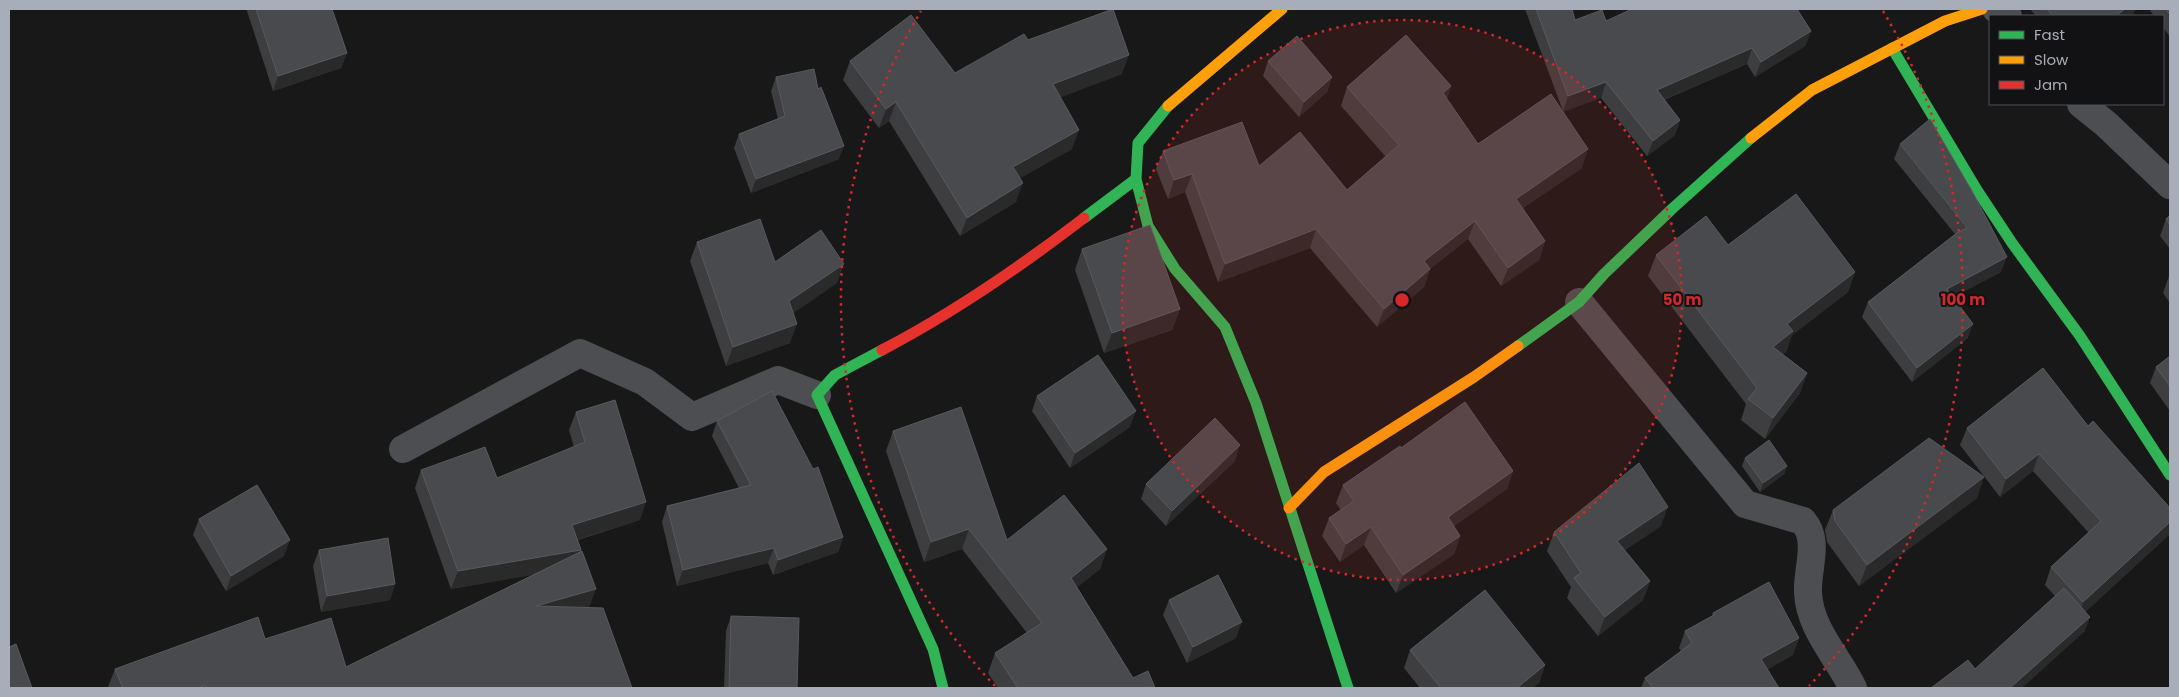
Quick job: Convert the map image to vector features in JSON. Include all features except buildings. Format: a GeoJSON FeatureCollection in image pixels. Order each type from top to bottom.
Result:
{"type":"FeatureCollection","features":[{"type":"Feature","properties":{"kind":"street"},"geometry":{"type":"LineString","coordinates":[[1282,9],[1162,111],[1138,143],[1136,179],[1148,226],[1175,269],[1225,327],[1256,403],[1348,688]]}},
{"type":"Feature","properties":{"kind":"street"},"geometry":{"type":"LineString","coordinates":[[1289,508],[1324,472],[1474,377],[1579,302],[1611,267],[1754,134],[1812,90],[1945,21],[1982,9]]}},
{"type":"Feature","properties":{"kind":"street"},"geometry":{"type":"LineString","coordinates":[[1892,48],[1977,190],[2012,243],[2080,336],[2170,475]]}},
{"type":"Feature","properties":{"kind":"street"},"geometry":{"type":"LineString","coordinates":[[2082,105],[2106,124],[2170,185]]}},
{"type":"Feature","properties":{"kind":"street"},"geometry":{"type":"LineString","coordinates":[[817,395],[835,375],[918,331],[1034,256],[1136,179]]}},
{"type":"Feature","properties":{"kind":"street"},"geometry":{"type":"LineString","coordinates":[[1579,302],[1744,504],[1803,522],[1810,529],[1812,552],[1808,592],[1814,622],[1853,688]]}},
{"type":"Feature","properties":{"kind":"street"},"geometry":{"type":"LineString","coordinates":[[403,449],[580,353],[646,382],[692,418],[778,380],[817,395],[933,648],[943,688]]}},
{"type":"Feature","properties":{"kind":"traffic: fast"},"geometry":{"type":"LineString","coordinates":[[1892,48],[1977,190],[2012,243],[2080,336],[2170,475]]}},
{"type":"Feature","properties":{"kind":"traffic: fast"},"geometry":{"type":"LineString","coordinates":[[1168,106],[1138,143],[1136,179],[1148,226],[1175,269],[1225,327],[1256,403],[1348,688]]}},
{"type":"Feature","properties":{"kind":"traffic: fast"},"geometry":{"type":"LineString","coordinates":[[1518,346],[1579,302],[1604,274],[1673,208],[1751,138]]}},
{"type":"Feature","properties":{"kind":"traffic: fast"},"geometry":{"type":"LineString","coordinates":[[1084,218],[1136,179]]}},
{"type":"Feature","properties":{"kind":"traffic: fast"},"geometry":{"type":"LineString","coordinates":[[882,350],[835,375],[817,395],[933,649],[943,688]]}},
{"type":"Feature","properties":{"kind":"traffic: slow"},"geometry":{"type":"LineString","coordinates":[[1168,106],[1282,9]]}},
{"type":"Feature","properties":{"kind":"traffic: slow"},"geometry":{"type":"LineString","coordinates":[[1751,138],[1812,90],[1945,21],[1982,9]]}},
{"type":"Feature","properties":{"kind":"traffic: slow"},"geometry":{"type":"LineString","coordinates":[[1289,508],[1324,472],[1474,377],[1518,346]]}},
{"type":"Feature","properties":{"kind":"traffic: jam"},"geometry":{"type":"LineString","coordinates":[[882,350],[935,321],[986,288],[1084,218]]}}]}
